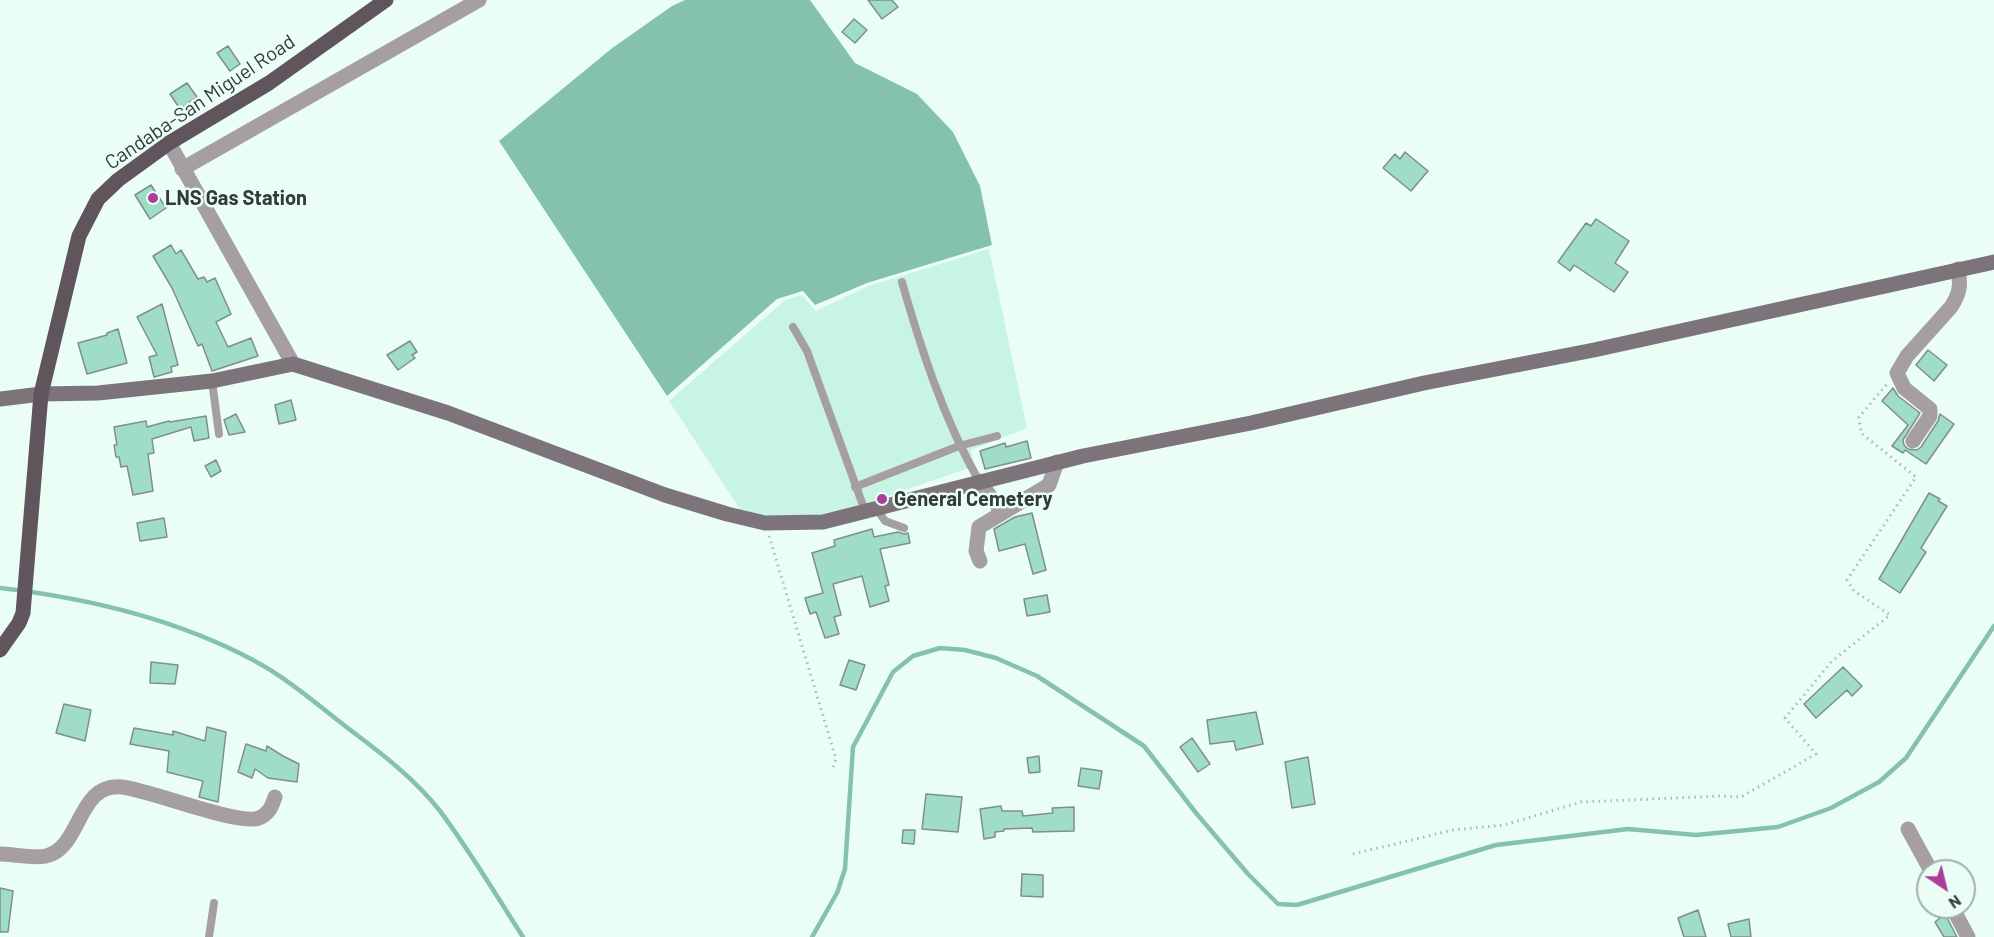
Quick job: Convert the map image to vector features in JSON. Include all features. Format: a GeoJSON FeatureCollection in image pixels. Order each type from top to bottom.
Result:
{"type":"FeatureCollection","features":[{"type":"Feature","properties":{"kind":"main road","name":"Candaba-San Miguel Road"},"geometry":{"type":"LineString","coordinates":[[0,650],[19,623],[24,606],[41,394],[77,246],[88,214],[107,189],[169,143],[269,83],[386,0]]}},
{"type":"Feature","properties":{"kind":"street"},"geometry":{"type":"LineString","coordinates":[[182,169],[479,0]]}},
{"type":"Feature","properties":{"kind":"street"},"geometry":{"type":"LineString","coordinates":[[169,143],[293,364]]}},
{"type":"Feature","properties":{"kind":"street"},"geometry":{"type":"LineString","coordinates":[[0,399],[41,394],[98,393],[212,381],[293,364],[448,413],[664,495],[765,523],[823,522],[1057,462],[1251,423],[1424,383],[1605,347],[1994,262]]}},
{"type":"Feature","properties":{"kind":"street"},"geometry":{"type":"LineString","coordinates":[[1913,441],[1930,416],[1930,409],[1904,388],[1897,373],[1907,356],[1952,307],[1961,285],[1958,269]]}},
{"type":"Feature","properties":{"kind":"street"},"geometry":{"type":"LineString","coordinates":[[980,561],[976,551],[979,527],[1049,485],[1057,462]]}},
{"type":"Feature","properties":{"kind":"street"},"geometry":{"type":"LineString","coordinates":[[979,481],[1002,512]]}},
{"type":"Feature","properties":{"kind":"street"},"geometry":{"type":"LineString","coordinates":[[0,854],[45,857],[58,851],[76,826],[92,797],[104,789],[120,786],[245,819],[258,818],[270,810],[275,797]]}},
{"type":"Feature","properties":{"kind":"street"},"geometry":{"type":"LineString","coordinates":[[1908,829],[1924,859]]}},
{"type":"Feature","properties":{"kind":"street"},"geometry":{"type":"LineString","coordinates":[[1958,919],[1968,937]]}},
{"type":"Feature","properties":{"kind":"lane"},"geometry":{"type":"LineString","coordinates":[[902,282],[959,446],[979,481]]}},
{"type":"Feature","properties":{"kind":"lane"},"geometry":{"type":"LineString","coordinates":[[794,327],[807,351],[855,486],[870,510],[885,521],[904,528]]}},
{"type":"Feature","properties":{"kind":"lane"},"geometry":{"type":"LineString","coordinates":[[212,381],[219,434]]}},
{"type":"Feature","properties":{"kind":"lane"},"geometry":{"type":"LineString","coordinates":[[855,486],[959,446],[997,436]]}},
{"type":"Feature","properties":{"kind":"lane"},"geometry":{"type":"LineString","coordinates":[[209,937],[214,903]]}},
{"type":"Feature","properties":{"kind":"path"},"geometry":{"type":"LineString","coordinates":[[1353,854],[1454,830],[1504,825],[1581,802],[1741,797],[1816,754],[1785,718],[1832,661],[1890,615],[1854,591],[1846,580],[1916,477],[1861,433],[1859,417],[1897,373]]}},
{"type":"Feature","properties":{"kind":"path"},"geometry":{"type":"LineString","coordinates":[[765,523],[836,759],[833,767]]}},
{"type":"Feature","properties":{"kind":"shaded area"},"geometry":{"type":"Polygon","coordinates":[[[685,0],[810,0],[855,63],[917,94],[953,132],[980,186],[992,245],[867,283],[815,305],[803,291],[777,299],[667,396],[499,141],[611,49],[672,6],[685,0]]]}},
{"type":"Feature","properties":{"kind":"shaded area"},"geometry":{"type":"Polygon","coordinates":[[[989,249],[1027,428],[971,450],[975,466],[850,509],[814,517],[745,517],[669,401],[785,300],[802,295],[816,311],[868,286],[989,249]]]}},
{"type":"Feature","properties":{"kind":"building"},"geometry":{"type":"Polygon","coordinates":[[[868,0],[892,0],[898,7],[882,19],[868,0]]]}},
{"type":"Feature","properties":{"kind":"building"},"geometry":{"type":"Polygon","coordinates":[[[854,19],[867,30],[855,43],[842,32],[854,19]]]}},
{"type":"Feature","properties":{"kind":"building"},"geometry":{"type":"Polygon","coordinates":[[[228,46],[240,64],[230,71],[217,53],[228,46]]]}},
{"type":"Feature","properties":{"kind":"building"},"geometry":{"type":"Polygon","coordinates":[[[187,83],[197,97],[180,109],[170,94],[187,83]]]}},
{"type":"Feature","properties":{"kind":"building"},"geometry":{"type":"Polygon","coordinates":[[[1405,152],[1428,171],[1411,191],[1383,168],[1395,154],[1400,159],[1405,152]]]}},
{"type":"Feature","properties":{"kind":"building"},"geometry":{"type":"Polygon","coordinates":[[[151,185],[166,208],[150,219],[135,195],[151,185]]]}},
{"type":"Feature","properties":{"kind":"building"},"geometry":{"type":"Polygon","coordinates":[[[1596,219],[1629,241],[1615,263],[1628,272],[1614,292],[1574,265],[1570,271],[1558,262],[1586,223],[1591,226],[1596,219]]]}},
{"type":"Feature","properties":{"kind":"building"},"geometry":{"type":"Polygon","coordinates":[[[171,245],[176,254],[181,250],[198,279],[204,277],[207,282],[215,278],[231,314],[216,322],[228,347],[251,338],[258,356],[212,371],[202,344],[198,346],[172,288],[153,256],[171,245]]]}},
{"type":"Feature","properties":{"kind":"building"},"geometry":{"type":"Polygon","coordinates":[[[162,304],[178,365],[171,367],[172,372],[154,377],[149,357],[157,355],[137,317],[162,304]]]}},
{"type":"Feature","properties":{"kind":"building"},"geometry":{"type":"Polygon","coordinates":[[[118,329],[127,363],[87,374],[78,343],[107,335],[118,329]]]}},
{"type":"Feature","properties":{"kind":"building"},"geometry":{"type":"Polygon","coordinates":[[[410,341],[417,352],[412,355],[415,358],[398,370],[387,355],[410,341]]]}},
{"type":"Feature","properties":{"kind":"building"},"geometry":{"type":"Polygon","coordinates":[[[1928,350],[1947,365],[1934,381],[1916,365],[1928,350]]]}},
{"type":"Feature","properties":{"kind":"building"},"geometry":{"type":"Polygon","coordinates":[[[1893,388],[1898,396],[1920,413],[1903,440],[1908,449],[1917,450],[1921,447],[1940,414],[1954,424],[1926,464],[1905,450],[1903,453],[1892,446],[1908,425],[1882,401],[1893,388]]]}},
{"type":"Feature","properties":{"kind":"building"},"geometry":{"type":"Polygon","coordinates":[[[291,400],[296,420],[279,424],[275,405],[291,400]]]}},
{"type":"Feature","properties":{"kind":"building"},"geometry":{"type":"Polygon","coordinates":[[[236,414],[245,432],[229,435],[224,420],[236,414]]]}},
{"type":"Feature","properties":{"kind":"building"},"geometry":{"type":"Polygon","coordinates":[[[206,416],[209,438],[194,441],[191,427],[152,439],[154,453],[148,454],[153,491],[133,495],[127,466],[121,467],[119,457],[116,457],[114,427],[146,421],[147,427],[169,421],[206,416]]]}},
{"type":"Feature","properties":{"kind":"building"},"geometry":{"type":"Polygon","coordinates":[[[1027,441],[1031,458],[985,469],[980,451],[1005,443],[1006,447],[1027,441]]]}},
{"type":"Feature","properties":{"kind":"building"},"geometry":{"type":"Polygon","coordinates":[[[216,460],[221,471],[211,477],[205,466],[216,460]]]}},
{"type":"Feature","properties":{"kind":"building"},"geometry":{"type":"Polygon","coordinates":[[[1929,493],[1947,506],[1921,548],[1926,552],[1900,593],[1879,579],[1929,493]]]}},
{"type":"Feature","properties":{"kind":"building"},"geometry":{"type":"Polygon","coordinates":[[[1032,513],[1046,570],[1033,574],[1025,544],[999,551],[994,529],[1015,517],[1032,513]]]}},
{"type":"Feature","properties":{"kind":"building"},"geometry":{"type":"Polygon","coordinates":[[[164,518],[167,537],[140,541],[137,523],[164,518]]]}},
{"type":"Feature","properties":{"kind":"building"},"geometry":{"type":"Polygon","coordinates":[[[872,529],[874,537],[898,532],[908,533],[910,543],[880,549],[889,585],[885,586],[889,601],[870,607],[862,576],[833,584],[841,615],[834,617],[839,634],[825,638],[816,612],[810,614],[805,598],[823,593],[812,553],[835,546],[834,540],[872,529]]]}},
{"type":"Feature","properties":{"kind":"building"},"geometry":{"type":"Polygon","coordinates":[[[1047,595],[1050,612],[1027,616],[1024,599],[1047,595]]]}},
{"type":"Feature","properties":{"kind":"building"},"geometry":{"type":"Polygon","coordinates":[[[849,660],[865,665],[856,690],[840,685],[849,660]]]}},
{"type":"Feature","properties":{"kind":"building"},"geometry":{"type":"Polygon","coordinates":[[[151,662],[178,665],[175,684],[150,683],[151,662]]]}},
{"type":"Feature","properties":{"kind":"building"},"geometry":{"type":"Polygon","coordinates":[[[1843,667],[1862,686],[1852,696],[1847,690],[1816,718],[1804,704],[1843,667]]]}},
{"type":"Feature","properties":{"kind":"building"},"geometry":{"type":"Polygon","coordinates":[[[64,704],[91,710],[85,741],[56,733],[64,704]]]}},
{"type":"Feature","properties":{"kind":"building"},"geometry":{"type":"Polygon","coordinates":[[[1256,712],[1263,744],[1236,750],[1234,741],[1210,744],[1207,720],[1256,712]]]}},
{"type":"Feature","properties":{"kind":"building"},"geometry":{"type":"Polygon","coordinates":[[[207,727],[226,732],[218,802],[199,797],[203,781],[167,772],[169,751],[130,744],[134,728],[173,735],[173,731],[205,741],[207,727]]]}},
{"type":"Feature","properties":{"kind":"building"},"geometry":{"type":"Polygon","coordinates":[[[1192,738],[1210,764],[1198,772],[1180,747],[1192,738]]]}},
{"type":"Feature","properties":{"kind":"building"},"geometry":{"type":"Polygon","coordinates":[[[246,744],[266,751],[267,746],[299,764],[297,782],[268,778],[255,769],[252,778],[238,772],[246,744]]]}},
{"type":"Feature","properties":{"kind":"building"},"geometry":{"type":"Polygon","coordinates":[[[1039,756],[1040,772],[1029,773],[1027,758],[1039,756]]]}},
{"type":"Feature","properties":{"kind":"building"},"geometry":{"type":"Polygon","coordinates":[[[1308,757],[1315,804],[1292,808],[1285,762],[1308,757]]]}},
{"type":"Feature","properties":{"kind":"building"},"geometry":{"type":"Polygon","coordinates":[[[1081,768],[1102,771],[1099,789],[1078,786],[1081,768]]]}},
{"type":"Feature","properties":{"kind":"building"},"geometry":{"type":"Polygon","coordinates":[[[926,794],[962,797],[958,832],[922,829],[926,794]]]}},
{"type":"Feature","properties":{"kind":"building"},"geometry":{"type":"Polygon","coordinates":[[[1001,806],[1002,811],[1022,811],[1023,816],[1053,813],[1052,808],[1074,807],[1074,831],[1033,832],[1032,828],[1004,829],[1004,831],[995,832],[995,837],[984,839],[980,809],[1001,806]]]}},
{"type":"Feature","properties":{"kind":"building"},"geometry":{"type":"Polygon","coordinates":[[[903,830],[915,830],[914,844],[902,843],[903,830]]]}},
{"type":"Feature","properties":{"kind":"building"},"geometry":{"type":"Polygon","coordinates":[[[1022,874],[1043,875],[1043,897],[1021,896],[1022,874]]]}},
{"type":"Feature","properties":{"kind":"building"},"geometry":{"type":"Polygon","coordinates":[[[0,888],[13,891],[8,932],[0,932],[0,888]]]}},
{"type":"Feature","properties":{"kind":"building"},"geometry":{"type":"Polygon","coordinates":[[[1698,910],[1706,937],[1684,937],[1678,918],[1698,910]]]}},
{"type":"Feature","properties":{"kind":"building"},"geometry":{"type":"Polygon","coordinates":[[[1749,919],[1751,937],[1731,937],[1728,924],[1749,919]]]}},
{"type":"Feature","properties":{"kind":"building"},"geometry":{"type":"Polygon","coordinates":[[[1939,919],[1948,919],[1957,937],[1944,937],[1935,922],[1939,919]]]}},
{"type":"Feature","properties":{"kind":"waterway"},"geometry":{"type":"LineString","coordinates":[[0,588],[98,604],[161,621],[223,645],[278,675],[385,757],[430,799],[462,842],[523,937]]}},
{"type":"Feature","properties":{"kind":"waterway"},"geometry":{"type":"LineString","coordinates":[[812,937],[837,893],[845,869],[853,747],[893,672],[913,656],[940,648],[965,650],[996,658],[1037,676],[1144,746],[1196,813],[1248,874],[1278,904],[1297,905],[1496,845],[1628,829],[1696,835],[1778,827],[1831,808],[1879,782],[1906,758],[1994,626]]}},
{"type":"Feature","properties":{"kind":"place","name":"LNS Gas Station"},"geometry":{"type":"Point","coordinates":[153,198]}},
{"type":"Feature","properties":{"kind":"place","name":"General Cemetery"},"geometry":{"type":"Point","coordinates":[882,499]}}]}
